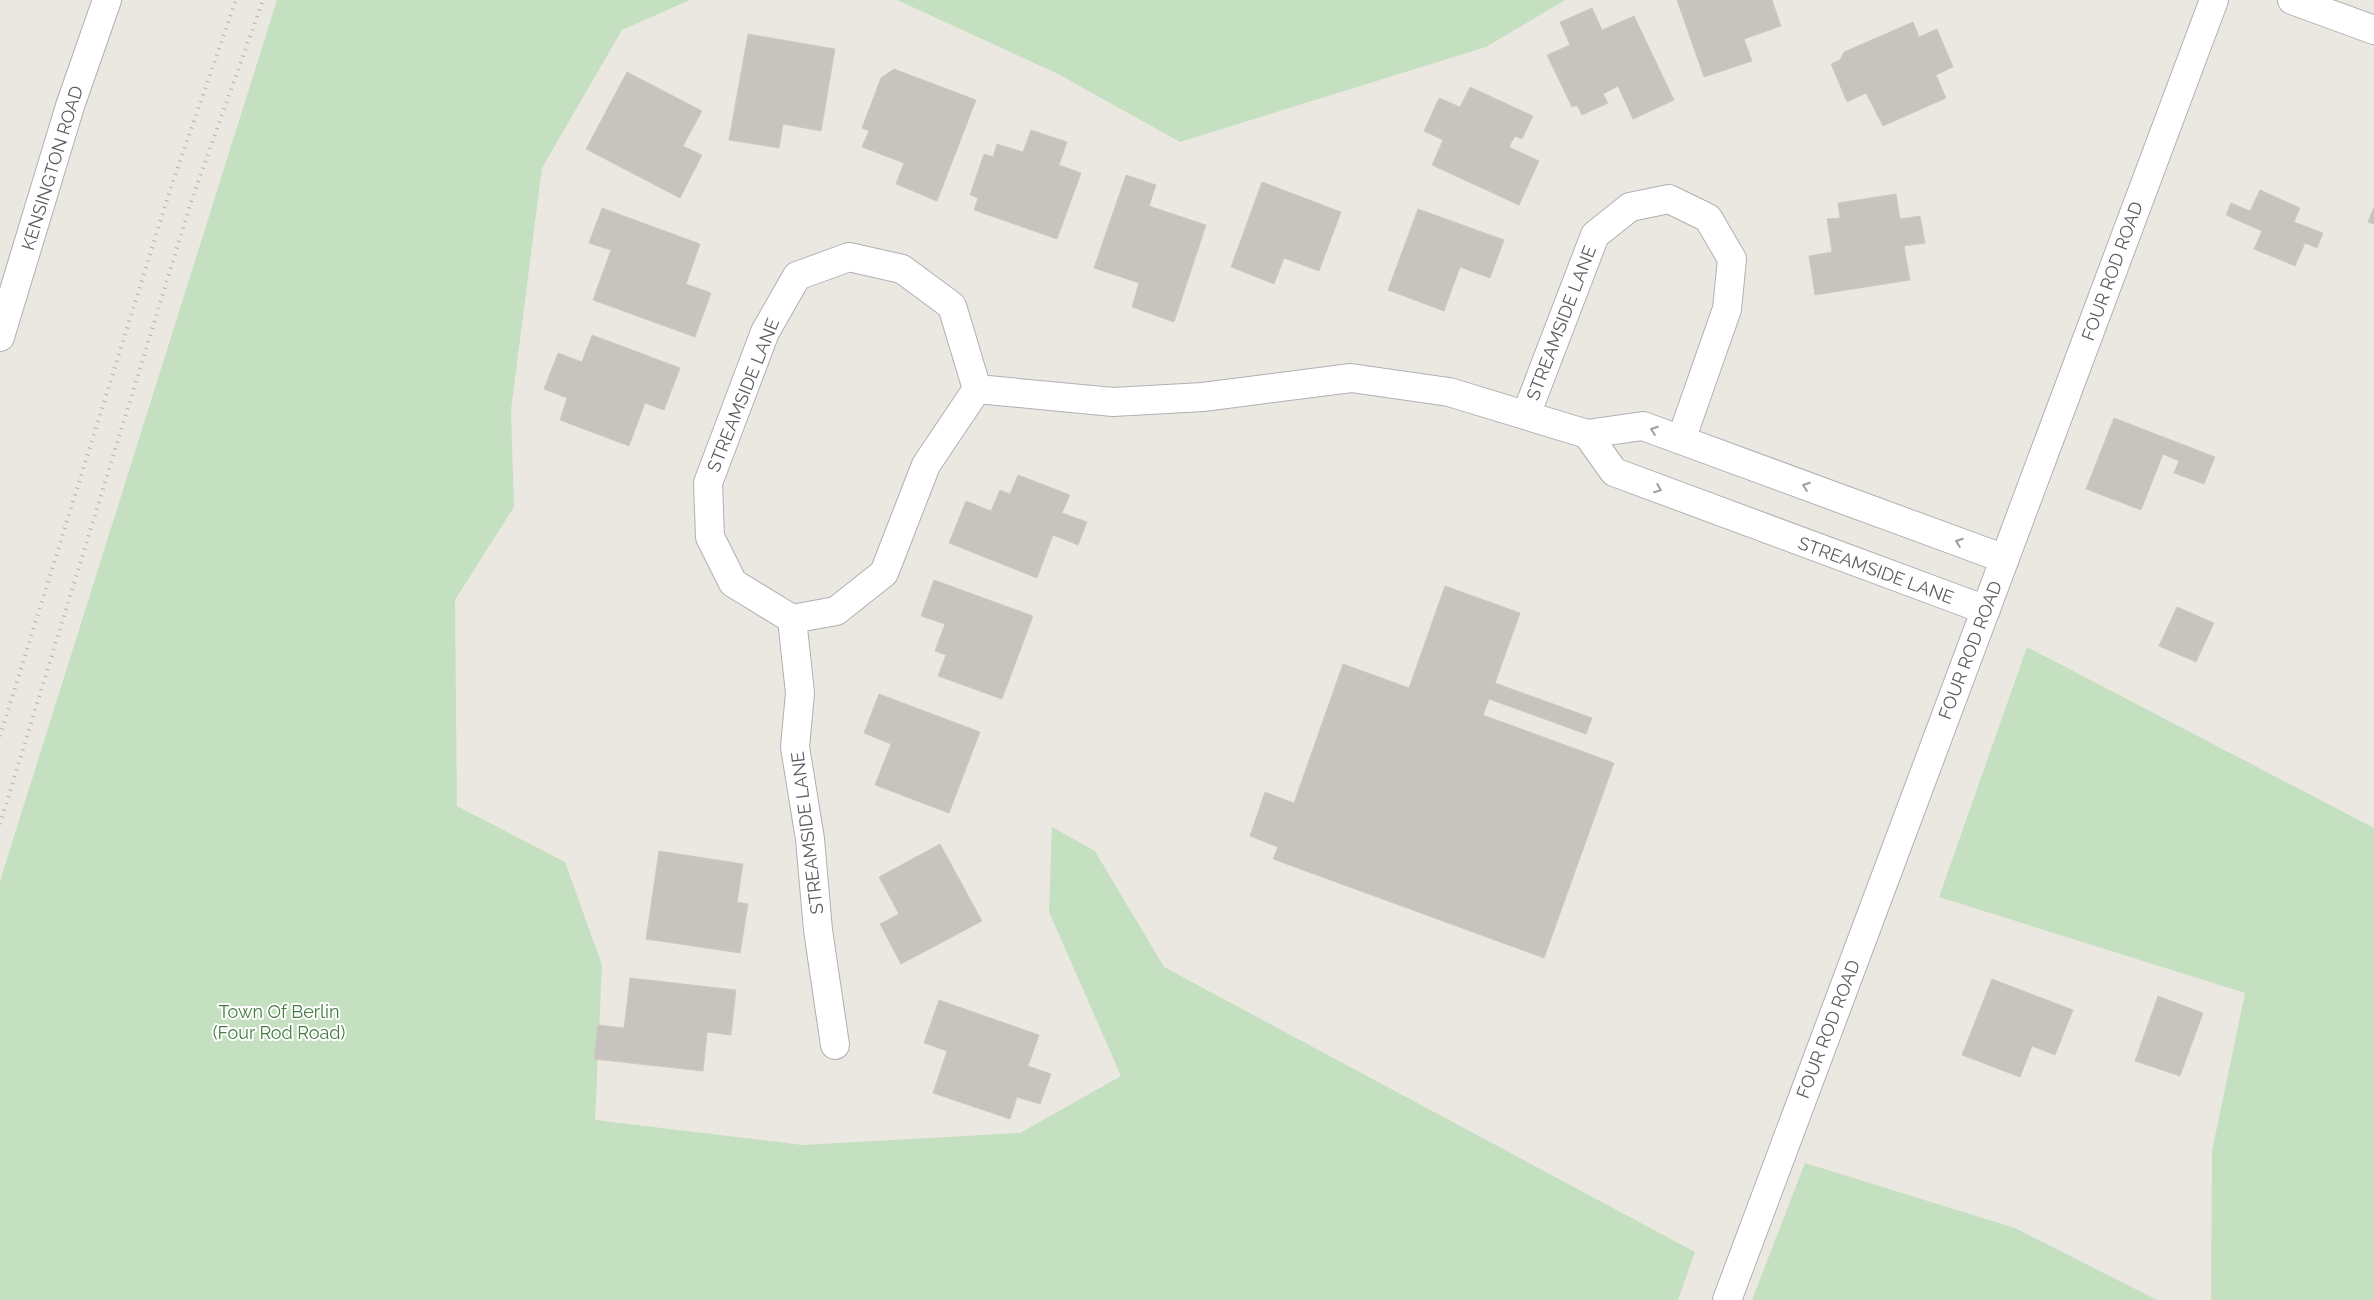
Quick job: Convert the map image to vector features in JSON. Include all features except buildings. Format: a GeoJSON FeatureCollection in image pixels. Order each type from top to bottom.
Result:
{"type":"FeatureCollection","features":[{"type":"Feature","properties":{"kind":"street","name":"KENSINGTON ROAD"},"geometry":{"type":"LineString","coordinates":[[0,337],[70,106],[107,0]]}},
{"type":"Feature","properties":{"kind":"street","name":"FOUR ROD ROAD"},"geometry":{"type":"LineString","coordinates":[[1727,1300],[2214,0]]}},
{"type":"Feature","properties":{"kind":"street"},"geometry":{"type":"LineString","coordinates":[[2292,0],[2374,30]]}},
{"type":"Feature","properties":{"kind":"street","name":"STREAMSIDE LANE"},"geometry":{"type":"LineString","coordinates":[[1526,415],[1595,235],[1630,207],[1669,198],[1708,218],[1732,259],[1727,309],[1681,440]]}},
{"type":"Feature","properties":{"kind":"street","name":"STREAMSIDE LANE"},"geometry":{"type":"LineString","coordinates":[[835,1045],[818,930],[810,838],[795,747],[800,693],[792,619],[733,583],[710,537],[708,483],[765,332],[797,276],[849,257],[902,269],[952,306],[977,389],[1113,402],[1203,397],[1352,378],[1449,392],[1587,434],[1643,426],[2004,559]]}},
{"type":"Feature","properties":{"kind":"street"},"geometry":{"type":"LineString","coordinates":[[792,619],[836,611],[884,573],[926,465],[977,389]]}},
{"type":"Feature","properties":{"kind":"street","name":"STREAMSIDE LANE"},"geometry":{"type":"LineString","coordinates":[[1587,434],[1614,472],[1986,610]]}},
{"type":"Feature","properties":{"kind":"green space","name":"Town Of Berlin (Four Rod Road)"},"geometry":{"type":"Polygon","coordinates":[[[277,0],[690,0],[622,30],[542,168],[511,410],[514,507],[455,600],[457,806],[565,862],[602,965],[595,1120],[803,1145],[1020,1133],[1121,1076],[1049,912],[1052,827],[1095,851],[1164,967],[1695,1252],[1678,1300],[0,1300],[0,881],[277,0]]]}},
{"type":"Feature","properties":{"kind":"green space"},"geometry":{"type":"Polygon","coordinates":[[[897,0],[1565,0],[1486,47],[1180,142],[1058,74],[897,0]]]}},
{"type":"Feature","properties":{"kind":"green space"},"geometry":{"type":"Polygon","coordinates":[[[2027,647],[2374,828],[2374,1300],[2211,1300],[2212,1151],[2245,993],[1939,897],[2027,647]]]}},
{"type":"Feature","properties":{"kind":"green space"},"geometry":{"type":"Polygon","coordinates":[[[1805,1163],[2015,1228],[2157,1300],[1752,1300],[1805,1163]]]}},
{"type":"Feature","properties":{"kind":"railway"},"geometry":{"type":"LineString","coordinates":[[0,736],[171,187],[236,0]]}},
{"type":"Feature","properties":{"kind":"railway"},"geometry":{"type":"LineString","coordinates":[[0,824],[193,196],[263,0]]}}]}
